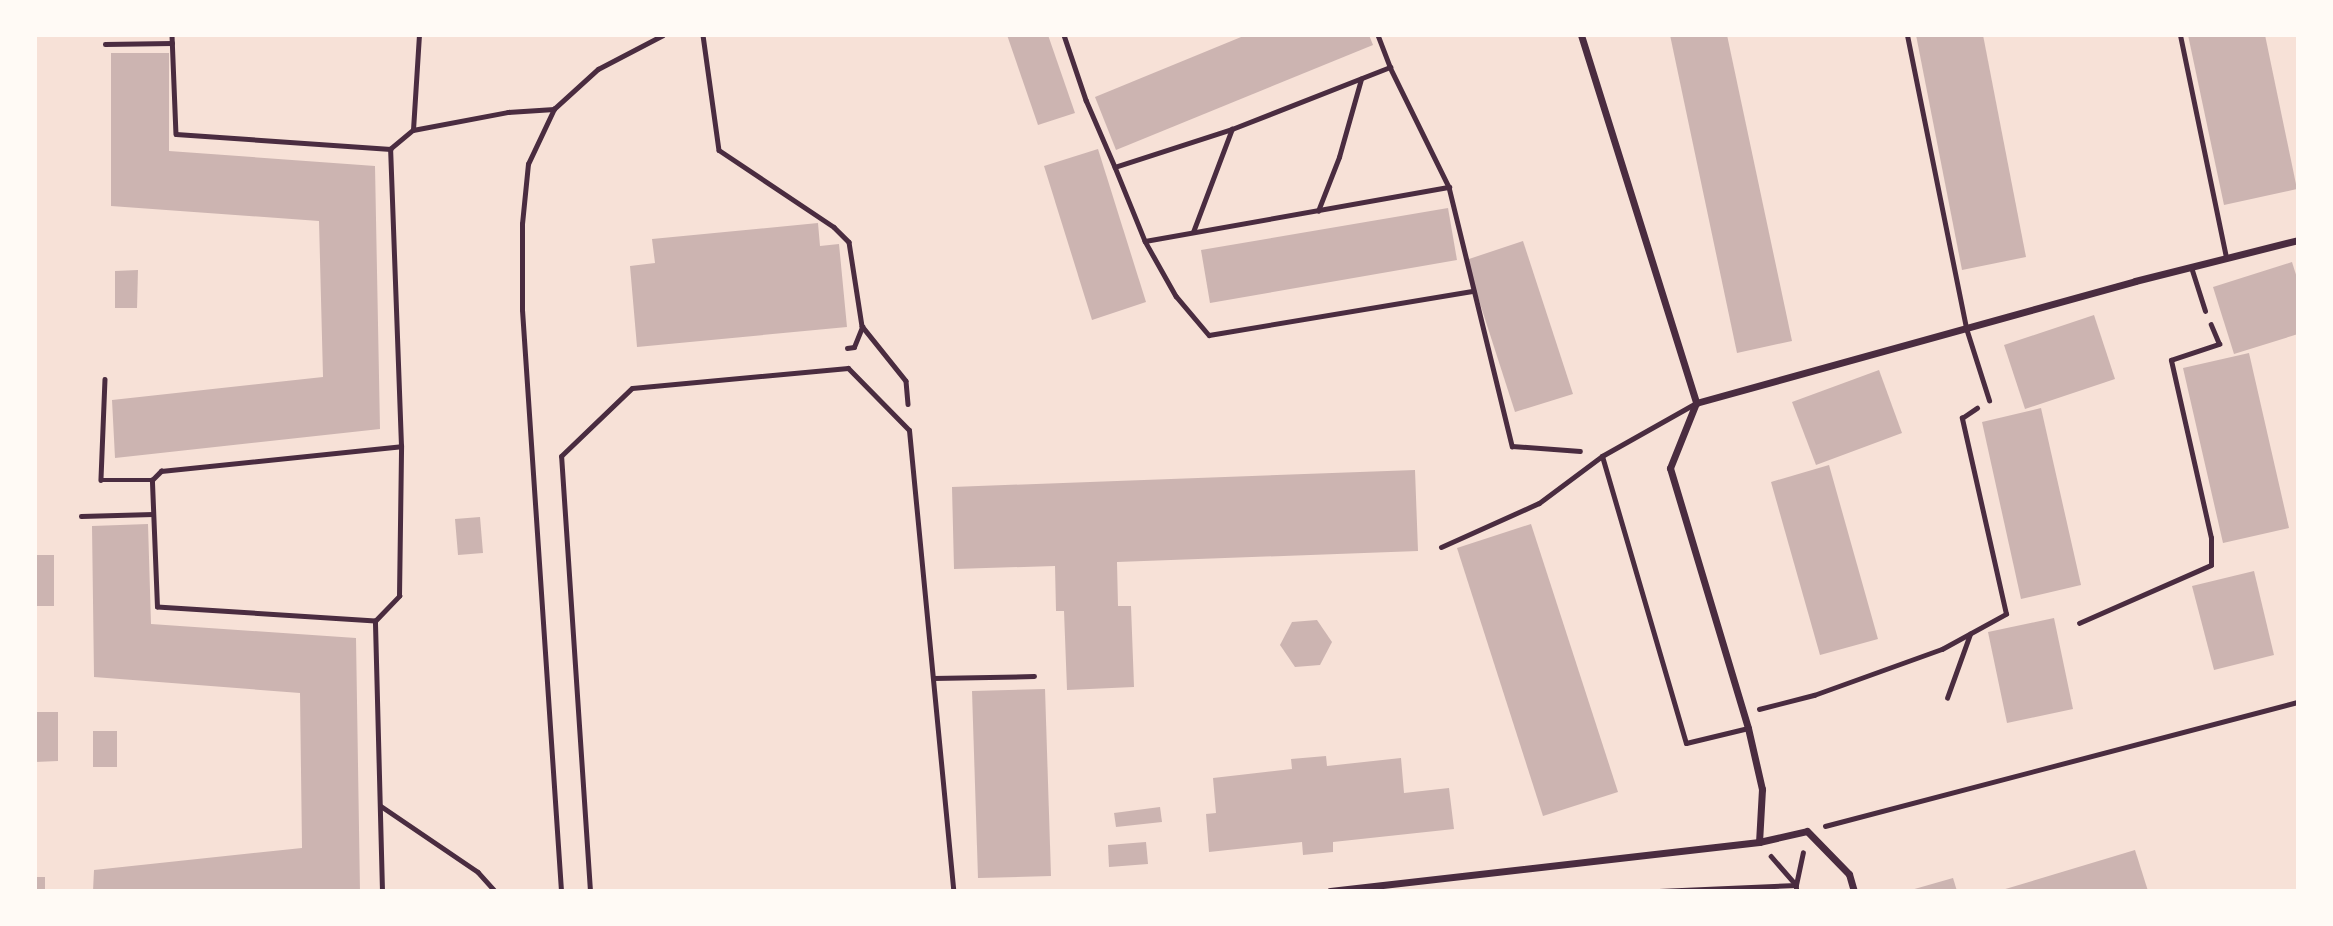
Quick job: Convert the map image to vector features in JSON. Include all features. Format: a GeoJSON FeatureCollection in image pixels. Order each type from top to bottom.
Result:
{"type":"FeatureCollection","features":[{"type":"Feature","properties":{"kind":"street"},"geometry":{"type":"LineString","coordinates":[[1581,35],[1696,403],[1670,468],[1748,728],[1762,789],[1759,842]]}},
{"type":"Feature","properties":{"kind":"street"},"geometry":{"type":"LineString","coordinates":[[1696,403],[2298,240]]}},
{"type":"Feature","properties":{"kind":"street"},"geometry":{"type":"LineString","coordinates":[[1330,891],[1759,842],[1807,831],[1849,874],[1854,891]]}},
{"type":"Feature","properties":{"kind":"lane"},"geometry":{"type":"LineString","coordinates":[[1907,35],[1966,328],[1989,400]]}},
{"type":"Feature","properties":{"kind":"lane"},"geometry":{"type":"LineString","coordinates":[[2180,35],[2226,258]]}},
{"type":"Feature","properties":{"kind":"lane"},"geometry":{"type":"LineString","coordinates":[[2191,267],[2206,311]]}},
{"type":"Feature","properties":{"kind":"lane"},"geometry":{"type":"LineString","coordinates":[[590,891],[561,456],[632,388],[848,368],[909,430],[953,891]]}},
{"type":"Feature","properties":{"kind":"lane"},"geometry":{"type":"LineString","coordinates":[[1440,548],[1539,503],[1602,456],[1696,403]]}},
{"type":"Feature","properties":{"kind":"lane"},"geometry":{"type":"LineString","coordinates":[[1602,456],[1686,743],[1748,728]]}},
{"type":"Feature","properties":{"kind":"lane"},"geometry":{"type":"LineString","coordinates":[[933,678],[1034,676]]}},
{"type":"Feature","properties":{"kind":"path"},"geometry":{"type":"LineString","coordinates":[[172,35],[176,134],[390,149],[413,130],[508,112],[554,109]]}},
{"type":"Feature","properties":{"kind":"path"},"geometry":{"type":"LineString","coordinates":[[413,130],[419,35]]}},
{"type":"Feature","properties":{"kind":"path"},"geometry":{"type":"LineString","coordinates":[[561,891],[522,310],[522,224],[528,164],[554,109],[598,69],[663,35]]}},
{"type":"Feature","properties":{"kind":"path"},"geometry":{"type":"LineString","coordinates":[[703,35],[719,150],[834,227],[849,242],[862,326],[854,347],[827,350],[830,370]]}},
{"type":"Feature","properties":{"kind":"path"},"geometry":{"type":"LineString","coordinates":[[1064,35],[1086,100],[1145,241],[1176,296],[1209,335],[1473,291]]}},
{"type":"Feature","properties":{"kind":"path"},"geometry":{"type":"LineString","coordinates":[[1378,35],[1390,67],[1450,187],[1512,446],[1573,450],[1602,456]]}},
{"type":"Feature","properties":{"kind":"path"},"geometry":{"type":"LineString","coordinates":[[105,44],[172,43]]}},
{"type":"Feature","properties":{"kind":"path"},"geometry":{"type":"LineString","coordinates":[[1115,167],[1232,129],[1390,67]]}},
{"type":"Feature","properties":{"kind":"path"},"geometry":{"type":"LineString","coordinates":[[1318,212],[1339,157],[1361,79]]}},
{"type":"Feature","properties":{"kind":"path"},"geometry":{"type":"LineString","coordinates":[[1193,233],[1232,129]]}},
{"type":"Feature","properties":{"kind":"path"},"geometry":{"type":"LineString","coordinates":[[382,891],[375,621],[399,596],[401,446],[390,149]]}},
{"type":"Feature","properties":{"kind":"path"},"geometry":{"type":"LineString","coordinates":[[1145,241],[1450,187]]}},
{"type":"Feature","properties":{"kind":"path"},"geometry":{"type":"LineString","coordinates":[[2079,623],[2211,565],[2211,538],[2171,360],[2219,344],[2206,311]]}},
{"type":"Feature","properties":{"kind":"path"},"geometry":{"type":"LineString","coordinates":[[862,326],[906,381],[909,430]]}},
{"type":"Feature","properties":{"kind":"path"},"geometry":{"type":"LineString","coordinates":[[105,379],[101,480],[152,480],[161,471],[401,446]]}},
{"type":"Feature","properties":{"kind":"path"},"geometry":{"type":"LineString","coordinates":[[1743,712],[1814,695],[1942,649],[2006,614],[1962,418],[1989,400]]}},
{"type":"Feature","properties":{"kind":"path"},"geometry":{"type":"LineString","coordinates":[[152,480],[157,607],[375,621]]}},
{"type":"Feature","properties":{"kind":"path"},"geometry":{"type":"LineString","coordinates":[[81,516],[153,514]]}},
{"type":"Feature","properties":{"kind":"path"},"geometry":{"type":"LineString","coordinates":[[1947,698],[1970,633]]}},
{"type":"Feature","properties":{"kind":"path"},"geometry":{"type":"LineString","coordinates":[[1796,888],[1807,831],[2298,702]]}},
{"type":"Feature","properties":{"kind":"path"},"geometry":{"type":"LineString","coordinates":[[380,805],[478,872],[495,891]]}},
{"type":"Feature","properties":{"kind":"path"},"geometry":{"type":"LineString","coordinates":[[1759,842],[1796,888]]}},
{"type":"Feature","properties":{"kind":"path"},"geometry":{"type":"LineString","coordinates":[[1659,891],[1796,888]]}},
{"type":"Feature","properties":{"kind":"building"},"geometry":{"type":"Polygon","coordinates":[[[1007,35],[1048,35],[1075,113],[1038,125],[1007,35]]]}},
{"type":"Feature","properties":{"kind":"building"},"geometry":{"type":"Polygon","coordinates":[[[1246,35],[1369,35],[1373,45],[1116,150],[1095,97],[1246,35]]]}},
{"type":"Feature","properties":{"kind":"building"},"geometry":{"type":"Polygon","coordinates":[[[1670,35],[1727,35],[1792,341],[1737,353],[1670,35]]]}},
{"type":"Feature","properties":{"kind":"building"},"geometry":{"type":"Polygon","coordinates":[[[1916,35],[1983,35],[2026,257],[1962,270],[1916,35]]]}},
{"type":"Feature","properties":{"kind":"building"},"geometry":{"type":"Polygon","coordinates":[[[2188,35],[2265,35],[2297,189],[2224,205],[2188,35]]]}},
{"type":"Feature","properties":{"kind":"building"},"geometry":{"type":"Polygon","coordinates":[[[111,53],[169,53],[169,151],[375,166],[380,429],[115,458],[112,400],[323,377],[319,221],[111,206],[111,53]]]}},
{"type":"Feature","properties":{"kind":"building"},"geometry":{"type":"Polygon","coordinates":[[[1098,149],[1146,302],[1092,320],[1044,166],[1098,149]]]}},
{"type":"Feature","properties":{"kind":"building"},"geometry":{"type":"Polygon","coordinates":[[[1448,208],[1457,260],[1210,303],[1201,250],[1448,208]]]}},
{"type":"Feature","properties":{"kind":"building"},"geometry":{"type":"Polygon","coordinates":[[[818,223],[820,246],[839,244],[847,327],[637,347],[630,266],[655,263],[652,239],[818,223]]]}},
{"type":"Feature","properties":{"kind":"building"},"geometry":{"type":"Polygon","coordinates":[[[1523,241],[1573,394],[1515,412],[1466,260],[1523,241]]]}},
{"type":"Feature","properties":{"kind":"building"},"geometry":{"type":"Polygon","coordinates":[[[2292,262],[2298,281],[2298,334],[2234,354],[2213,287],[2292,262]]]}},
{"type":"Feature","properties":{"kind":"building"},"geometry":{"type":"Polygon","coordinates":[[[138,270],[137,308],[115,308],[115,271],[138,270]]]}},
{"type":"Feature","properties":{"kind":"building"},"geometry":{"type":"Polygon","coordinates":[[[2094,315],[2115,379],[2025,409],[2004,345],[2094,315]]]}},
{"type":"Feature","properties":{"kind":"building"},"geometry":{"type":"Polygon","coordinates":[[[2249,353],[2289,528],[2223,543],[2183,368],[2249,353]]]}},
{"type":"Feature","properties":{"kind":"building"},"geometry":{"type":"Polygon","coordinates":[[[1879,370],[1902,433],[1816,465],[1792,402],[1879,370]]]}},
{"type":"Feature","properties":{"kind":"building"},"geometry":{"type":"Polygon","coordinates":[[[2041,408],[2081,585],[2021,599],[1982,422],[2041,408]]]}},
{"type":"Feature","properties":{"kind":"building"},"geometry":{"type":"Polygon","coordinates":[[[1829,465],[1878,639],[1820,655],[1771,482],[1829,465]]]}},
{"type":"Feature","properties":{"kind":"building"},"geometry":{"type":"Polygon","coordinates":[[[1415,470],[1418,551],[1117,562],[1118,606],[1131,606],[1134,687],[1067,690],[1064,611],[1056,611],[1055,566],[954,569],[952,487],[1415,470]]]}},
{"type":"Feature","properties":{"kind":"building"},"geometry":{"type":"Polygon","coordinates":[[[480,517],[483,553],[458,555],[455,519],[480,517]]]}},
{"type":"Feature","properties":{"kind":"building"},"geometry":{"type":"Polygon","coordinates":[[[148,524],[151,624],[356,638],[360,891],[93,891],[94,870],[302,848],[300,693],[94,677],[92,526],[148,524]]]}},
{"type":"Feature","properties":{"kind":"building"},"geometry":{"type":"Polygon","coordinates":[[[1531,524],[1618,792],[1543,816],[1457,548],[1531,524]]]}},
{"type":"Feature","properties":{"kind":"building"},"geometry":{"type":"Polygon","coordinates":[[[35,555],[54,555],[54,606],[35,606],[35,555]]]}},
{"type":"Feature","properties":{"kind":"building"},"geometry":{"type":"Polygon","coordinates":[[[2254,571],[2274,655],[2214,670],[2192,586],[2254,571]]]}},
{"type":"Feature","properties":{"kind":"building"},"geometry":{"type":"Polygon","coordinates":[[[2054,618],[2073,709],[2007,723],[1988,632],[2054,618]]]}},
{"type":"Feature","properties":{"kind":"building"},"geometry":{"type":"Polygon","coordinates":[[[1317,620],[1332,642],[1320,665],[1295,667],[1280,645],[1292,622],[1317,620]]]}},
{"type":"Feature","properties":{"kind":"building"},"geometry":{"type":"Polygon","coordinates":[[[1045,689],[1051,876],[978,878],[972,691],[1045,689]]]}},
{"type":"Feature","properties":{"kind":"building"},"geometry":{"type":"Polygon","coordinates":[[[35,712],[58,712],[58,761],[35,762],[35,712]]]}},
{"type":"Feature","properties":{"kind":"building"},"geometry":{"type":"Polygon","coordinates":[[[93,731],[117,731],[117,767],[93,767],[93,731]]]}},
{"type":"Feature","properties":{"kind":"building"},"geometry":{"type":"Polygon","coordinates":[[[1326,756],[1327,766],[1401,758],[1404,793],[1449,788],[1454,829],[1333,842],[1333,852],[1303,855],[1302,842],[1209,852],[1206,814],[1216,813],[1213,778],[1292,769],[1291,759],[1326,756]]]}},
{"type":"Feature","properties":{"kind":"building"},"geometry":{"type":"Polygon","coordinates":[[[1160,807],[1162,822],[1116,827],[1114,813],[1160,807]]]}},
{"type":"Feature","properties":{"kind":"building"},"geometry":{"type":"Polygon","coordinates":[[[1146,842],[1148,864],[1109,867],[1108,845],[1146,842]]]}},
{"type":"Feature","properties":{"kind":"building"},"geometry":{"type":"Polygon","coordinates":[[[2135,850],[2148,891],[2002,891],[2002,890],[2135,850]]]}},
{"type":"Feature","properties":{"kind":"building"},"geometry":{"type":"Polygon","coordinates":[[[35,877],[45,877],[45,891],[35,891],[35,877]]]}},
{"type":"Feature","properties":{"kind":"building"},"geometry":{"type":"Polygon","coordinates":[[[1953,878],[1957,891],[1911,891],[1911,890],[1953,878]]]}}]}
